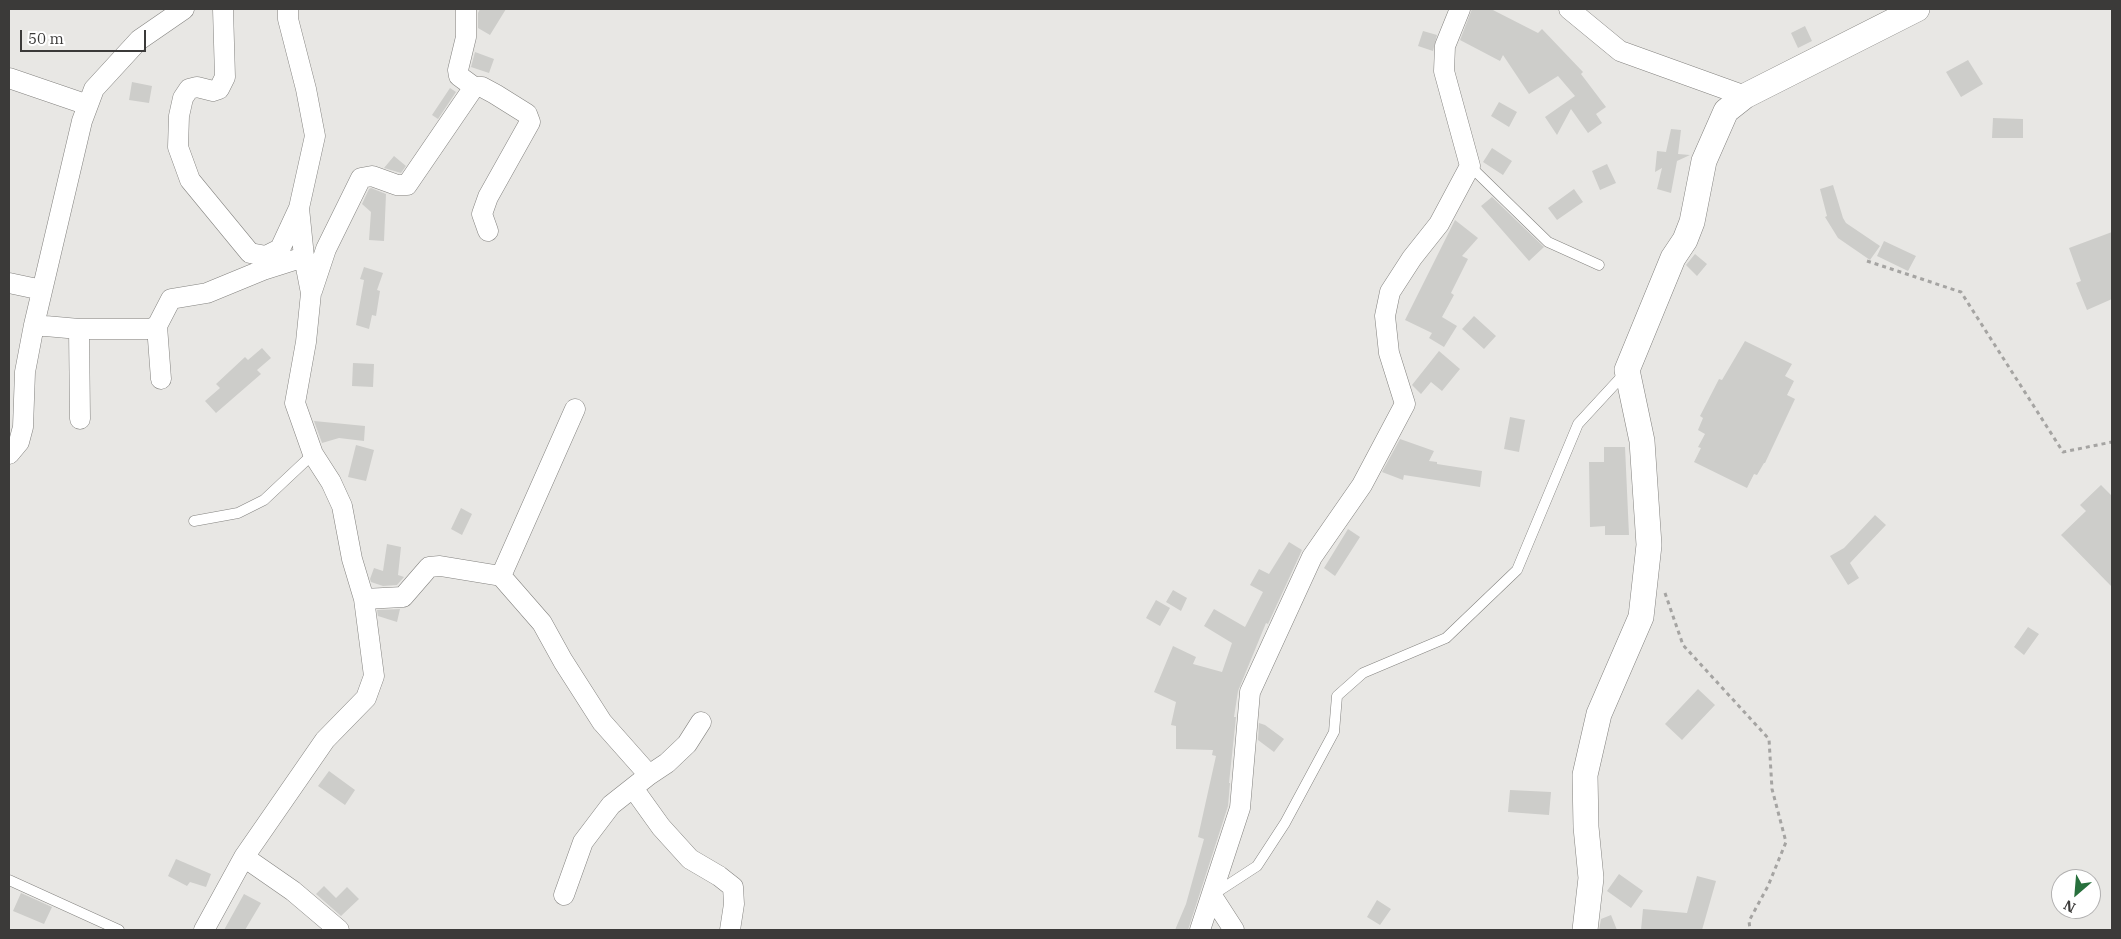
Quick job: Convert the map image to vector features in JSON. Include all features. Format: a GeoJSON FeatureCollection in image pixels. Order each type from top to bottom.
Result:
{"type":"FeatureCollection","features":[{"type":"Feature","properties":{"kind":"street"},"geometry":{"type":"LineString","coordinates":[[9,454],[19,442],[24,427],[26,372],[34,325],[82,121],[94,89],[139,40],[184,9]]}},
{"type":"Feature","properties":{"kind":"street"},"geometry":{"type":"LineString","coordinates":[[223,9],[225,77],[219,89],[213,91],[197,87],[189,89],[183,98],[179,116],[178,147],[190,180],[250,254],[266,256],[280,249],[299,208],[316,136],[288,19],[288,9]]}},
{"type":"Feature","properties":{"kind":"street"},"geometry":{"type":"LineString","coordinates":[[466,9],[466,37],[458,70],[459,76],[474,86],[482,87],[495,94],[527,114],[530,122],[526,133],[488,197],[482,214],[488,231]]}},
{"type":"Feature","properties":{"kind":"street"},"geometry":{"type":"LineString","coordinates":[[1200,930],[1240,808],[1250,692],[1312,557],[1362,485],[1405,404],[1389,353],[1385,316],[1390,292],[1412,258],[1440,224],[1470,166],[1444,71],[1445,46],[1460,9]]}},
{"type":"Feature","properties":{"kind":"street"},"geometry":{"type":"LineString","coordinates":[[1569,9],[1620,51],[1745,96]]}},
{"type":"Feature","properties":{"kind":"street"},"geometry":{"type":"LineString","coordinates":[[1585,930],[1592,878],[1586,827],[1585,775],[1599,714],[1641,617],[1649,545],[1642,442],[1627,370],[1672,258],[1685,240],[1692,222],[1704,161],[1726,111],[1745,96],[1917,9]]}},
{"type":"Feature","properties":{"kind":"street"},"geometry":{"type":"LineString","coordinates":[[9,78],[88,105]]}},
{"type":"Feature","properties":{"kind":"street"},"geometry":{"type":"LineString","coordinates":[[204,930],[244,857],[326,740],[366,698],[374,676],[364,600],[352,559],[342,506],[331,482],[313,454],[295,403],[306,342],[311,293],[326,248],[361,178],[372,176],[397,185],[407,185],[474,86]]}},
{"type":"Feature","properties":{"kind":"street"},"geometry":{"type":"LineString","coordinates":[[299,208],[304,257],[311,293]]}},
{"type":"Feature","properties":{"kind":"street"},"geometry":{"type":"LineString","coordinates":[[34,325],[80,329],[150,329],[156,326],[171,299],[207,293],[263,270],[304,257]]}},
{"type":"Feature","properties":{"kind":"street"},"geometry":{"type":"LineString","coordinates":[[9,283],[42,290]]}},
{"type":"Feature","properties":{"kind":"street"},"geometry":{"type":"LineString","coordinates":[[156,326],[162,379]]}},
{"type":"Feature","properties":{"kind":"street"},"geometry":{"type":"LineString","coordinates":[[80,329],[80,418]]}},
{"type":"Feature","properties":{"kind":"street"},"geometry":{"type":"LineString","coordinates":[[501,576],[575,409]]}},
{"type":"Feature","properties":{"kind":"street"},"geometry":{"type":"LineString","coordinates":[[364,600],[403,597],[429,567],[440,566],[501,576],[542,623],[602,722],[650,775]]}},
{"type":"Feature","properties":{"kind":"street"},"geometry":{"type":"LineString","coordinates":[[564,895],[582,842],[611,806],[667,763],[687,744],[700,722]]}},
{"type":"Feature","properties":{"kind":"street"},"geometry":{"type":"LineString","coordinates":[[633,788],[661,827],[690,859],[719,876],[733,887],[734,904],[730,930]]}},
{"type":"Feature","properties":{"kind":"street"},"geometry":{"type":"LineString","coordinates":[[244,857],[293,890],[340,930]]}},
{"type":"Feature","properties":{"kind":"street"},"geometry":{"type":"LineString","coordinates":[[1212,896],[1234,930]]}},
{"type":"Feature","properties":{"kind":"lane"},"geometry":{"type":"LineString","coordinates":[[1470,166],[1548,242],[1599,265]]}},
{"type":"Feature","properties":{"kind":"lane"},"geometry":{"type":"LineString","coordinates":[[1212,896],[1257,866],[1285,822],[1334,732],[1337,696],[1363,673],[1446,638],[1516,570],[1578,424],[1627,370]]}},
{"type":"Feature","properties":{"kind":"lane"},"geometry":{"type":"LineString","coordinates":[[194,521],[238,513],[264,500],[313,454]]}},
{"type":"Feature","properties":{"kind":"lane"},"geometry":{"type":"LineString","coordinates":[[9,880],[118,930]]}},
{"type":"Feature","properties":{"kind":"path"},"geometry":{"type":"LineString","coordinates":[[1867,261],[1961,292],[2063,452],[2112,442]]}},
{"type":"Feature","properties":{"kind":"path"},"geometry":{"type":"LineString","coordinates":[[1666,586],[1665,593],[1683,645],[1769,738],[1772,789],[1786,842],[1768,886],[1749,921],[1750,930]]}},
{"type":"Feature","properties":{"kind":"building"},"geometry":{"type":"Polygon","coordinates":[[[480,9],[506,9],[490,35],[478,28],[478,13],[480,9]]]}},
{"type":"Feature","properties":{"kind":"building"},"geometry":{"type":"Polygon","coordinates":[[[1472,9],[1491,9],[1538,33],[1542,29],[1583,72],[1581,74],[1606,107],[1596,114],[1602,123],[1588,133],[1571,109],[1557,135],[1545,117],[1575,96],[1558,76],[1529,94],[1503,55],[1500,61],[1460,40],[1472,9]]]}},
{"type":"Feature","properties":{"kind":"building"},"geometry":{"type":"Polygon","coordinates":[[[1805,26],[1812,41],[1798,48],[1791,33],[1805,26]]]}},
{"type":"Feature","properties":{"kind":"building"},"geometry":{"type":"Polygon","coordinates":[[[1423,31],[1437,35],[1433,51],[1418,46],[1423,31]]]}},
{"type":"Feature","properties":{"kind":"building"},"geometry":{"type":"Polygon","coordinates":[[[475,52],[494,59],[489,73],[471,67],[475,52]]]}},
{"type":"Feature","properties":{"kind":"building"},"geometry":{"type":"Polygon","coordinates":[[[1968,60],[1983,84],[1961,97],[1946,72],[1968,60]]]}},
{"type":"Feature","properties":{"kind":"building"},"geometry":{"type":"Polygon","coordinates":[[[132,82],[152,86],[149,103],[129,100],[132,82]]]}},
{"type":"Feature","properties":{"kind":"building"},"geometry":{"type":"Polygon","coordinates":[[[450,88],[456,92],[438,119],[432,115],[450,88]]]}},
{"type":"Feature","properties":{"kind":"building"},"geometry":{"type":"Polygon","coordinates":[[[1499,102],[1517,112],[1509,127],[1491,116],[1499,102]]]}},
{"type":"Feature","properties":{"kind":"building"},"geometry":{"type":"Polygon","coordinates":[[[1993,118],[2023,119],[2023,138],[1992,138],[1993,118]]]}},
{"type":"Feature","properties":{"kind":"building"},"geometry":{"type":"Polygon","coordinates":[[[1671,129],[1681,130],[1678,154],[1690,155],[1677,161],[1671,193],[1657,189],[1662,168],[1655,172],[1657,151],[1666,152],[1671,129]]]}},
{"type":"Feature","properties":{"kind":"building"},"geometry":{"type":"Polygon","coordinates":[[[1492,148],[1512,161],[1503,175],[1483,162],[1492,148]]]}},
{"type":"Feature","properties":{"kind":"building"},"geometry":{"type":"Polygon","coordinates":[[[394,156],[406,166],[401,173],[384,168],[394,156]]]}},
{"type":"Feature","properties":{"kind":"building"},"geometry":{"type":"Polygon","coordinates":[[[1607,164],[1616,183],[1600,190],[1592,171],[1607,164]]]}},
{"type":"Feature","properties":{"kind":"building"},"geometry":{"type":"Polygon","coordinates":[[[1833,185],[1846,223],[1880,246],[1870,260],[1838,238],[1825,217],[1827,216],[1820,189],[1833,185]]]}},
{"type":"Feature","properties":{"kind":"building"},"geometry":{"type":"Polygon","coordinates":[[[371,188],[386,194],[384,241],[369,240],[371,212],[362,204],[371,188]]]}},
{"type":"Feature","properties":{"kind":"building"},"geometry":{"type":"Polygon","coordinates":[[[1574,189],[1583,202],[1557,220],[1548,208],[1574,189]]]}},
{"type":"Feature","properties":{"kind":"building"},"geometry":{"type":"Polygon","coordinates":[[[1492,197],[1544,247],[1529,261],[1481,206],[1492,197]]]}},
{"type":"Feature","properties":{"kind":"building"},"geometry":{"type":"Polygon","coordinates":[[[1455,220],[1478,238],[1462,256],[1468,259],[1451,293],[1454,295],[1442,317],[1457,326],[1444,347],[1429,338],[1432,333],[1405,320],[1455,220]]]}},
{"type":"Feature","properties":{"kind":"building"},"geometry":{"type":"Polygon","coordinates":[[[2112,232],[2112,299],[2087,310],[2076,283],[2081,281],[2069,248],[2112,232]]]}},
{"type":"Feature","properties":{"kind":"building"},"geometry":{"type":"Polygon","coordinates":[[[1884,241],[1916,256],[1908,271],[1877,256],[1884,241]]]}},
{"type":"Feature","properties":{"kind":"building"},"geometry":{"type":"Polygon","coordinates":[[[1695,254],[1707,264],[1697,276],[1686,265],[1695,254]]]}},
{"type":"Feature","properties":{"kind":"building"},"geometry":{"type":"Polygon","coordinates":[[[364,267],[383,273],[377,290],[380,291],[376,316],[372,315],[369,329],[356,325],[364,280],[360,279],[364,267]]]}},
{"type":"Feature","properties":{"kind":"building"},"geometry":{"type":"Polygon","coordinates":[[[1474,316],[1496,336],[1484,349],[1462,329],[1474,316]]]}},
{"type":"Feature","properties":{"kind":"building"},"geometry":{"type":"Polygon","coordinates":[[[1745,341],[1792,364],[1785,376],[1794,381],[1787,395],[1795,399],[1765,463],[1757,475],[1754,474],[1747,488],[1694,462],[1701,448],[1698,447],[1705,434],[1698,430],[1703,418],[1700,416],[1719,379],[1722,380],[1745,341]]]}},
{"type":"Feature","properties":{"kind":"building"},"geometry":{"type":"Polygon","coordinates":[[[262,348],[271,358],[257,370],[261,374],[216,413],[205,401],[220,388],[216,384],[245,357],[248,360],[262,348]]]}},
{"type":"Feature","properties":{"kind":"building"},"geometry":{"type":"Polygon","coordinates":[[[1439,351],[1460,369],[1442,391],[1431,382],[1421,394],[1412,385],[1439,351]]]}},
{"type":"Feature","properties":{"kind":"building"},"geometry":{"type":"Polygon","coordinates":[[[353,363],[374,364],[373,387],[352,386],[353,363]]]}},
{"type":"Feature","properties":{"kind":"building"},"geometry":{"type":"Polygon","coordinates":[[[1510,417],[1525,420],[1519,452],[1504,449],[1510,417]]]}},
{"type":"Feature","properties":{"kind":"building"},"geometry":{"type":"Polygon","coordinates":[[[314,421],[365,426],[364,441],[339,438],[322,443],[314,421]]]}},
{"type":"Feature","properties":{"kind":"building"},"geometry":{"type":"Polygon","coordinates":[[[1400,439],[1434,451],[1429,461],[1482,471],[1480,487],[1404,475],[1403,480],[1382,472],[1400,439]]]}},
{"type":"Feature","properties":{"kind":"building"},"geometry":{"type":"Polygon","coordinates":[[[356,445],[374,450],[366,481],[348,477],[356,445]]]}},
{"type":"Feature","properties":{"kind":"building"},"geometry":{"type":"Polygon","coordinates":[[[1604,447],[1625,447],[1629,535],[1605,535],[1605,526],[1590,527],[1589,462],[1604,462],[1604,447]]]}},
{"type":"Feature","properties":{"kind":"building"},"geometry":{"type":"Polygon","coordinates":[[[2101,485],[2112,496],[2112,587],[2061,535],[2086,511],[2080,505],[2101,485]]]}},
{"type":"Feature","properties":{"kind":"building"},"geometry":{"type":"Polygon","coordinates":[[[461,508],[472,514],[462,535],[451,529],[461,508]]]}},
{"type":"Feature","properties":{"kind":"building"},"geometry":{"type":"Polygon","coordinates":[[[1875,515],[1886,525],[1850,563],[1859,578],[1848,585],[1830,556],[1844,548],[1875,515]]]}},
{"type":"Feature","properties":{"kind":"building"},"geometry":{"type":"Polygon","coordinates":[[[1348,529],[1360,537],[1335,576],[1324,568],[1348,529]]]}},
{"type":"Feature","properties":{"kind":"building"},"geometry":{"type":"Polygon","coordinates":[[[1289,542],[1302,550],[1268,624],[1266,623],[1238,691],[1234,717],[1236,717],[1228,806],[1188,930],[1175,930],[1186,904],[1204,839],[1198,837],[1216,756],[1212,755],[1213,750],[1176,749],[1176,726],[1171,725],[1176,702],[1154,692],[1173,646],[1196,657],[1193,664],[1222,672],[1232,643],[1204,626],[1214,609],[1245,627],[1263,592],[1250,585],[1259,569],[1269,574],[1289,542]]]}},
{"type":"Feature","properties":{"kind":"building"},"geometry":{"type":"Polygon","coordinates":[[[387,544],[401,547],[398,575],[404,577],[397,585],[383,586],[371,582],[370,579],[374,568],[383,571],[387,544]]]}},
{"type":"Feature","properties":{"kind":"building"},"geometry":{"type":"Polygon","coordinates":[[[1173,590],[1187,598],[1181,611],[1166,602],[1173,590]]]}},
{"type":"Feature","properties":{"kind":"building"},"geometry":{"type":"Polygon","coordinates":[[[1156,600],[1170,608],[1160,626],[1146,618],[1156,600]]]}},
{"type":"Feature","properties":{"kind":"building"},"geometry":{"type":"Polygon","coordinates":[[[400,609],[397,622],[378,616],[377,610],[400,609]]]}},
{"type":"Feature","properties":{"kind":"building"},"geometry":{"type":"Polygon","coordinates":[[[2028,627],[2039,634],[2024,655],[2014,647],[2028,627]]]}},
{"type":"Feature","properties":{"kind":"building"},"geometry":{"type":"Polygon","coordinates":[[[1698,689],[1715,705],[1682,740],[1665,724],[1698,689]]]}},
{"type":"Feature","properties":{"kind":"building"},"geometry":{"type":"Polygon","coordinates":[[[1259,723],[1265,725],[1284,739],[1274,752],[1258,740],[1259,723]]]}},
{"type":"Feature","properties":{"kind":"building"},"geometry":{"type":"Polygon","coordinates":[[[329,771],[355,790],[345,805],[318,786],[329,771]]]}},
{"type":"Feature","properties":{"kind":"building"},"geometry":{"type":"Polygon","coordinates":[[[1510,790],[1551,792],[1549,815],[1508,812],[1510,790]]]}},
{"type":"Feature","properties":{"kind":"building"},"geometry":{"type":"Polygon","coordinates":[[[176,859],[211,874],[206,887],[190,882],[187,886],[168,876],[176,859]]]}},
{"type":"Feature","properties":{"kind":"building"},"geometry":{"type":"Polygon","coordinates":[[[1619,874],[1643,891],[1631,908],[1607,891],[1619,874]]]}},
{"type":"Feature","properties":{"kind":"building"},"geometry":{"type":"Polygon","coordinates":[[[1697,876],[1716,881],[1702,930],[1641,930],[1643,909],[1687,913],[1697,876]]]}},
{"type":"Feature","properties":{"kind":"building"},"geometry":{"type":"Polygon","coordinates":[[[324,886],[336,898],[347,887],[359,899],[341,916],[316,894],[324,886]]]}},
{"type":"Feature","properties":{"kind":"building"},"geometry":{"type":"Polygon","coordinates":[[[21,893],[52,907],[44,924],[13,911],[21,893]]]}},
{"type":"Feature","properties":{"kind":"building"},"geometry":{"type":"Polygon","coordinates":[[[244,894],[261,903],[245,930],[224,930],[244,894]]]}},
{"type":"Feature","properties":{"kind":"building"},"geometry":{"type":"Polygon","coordinates":[[[1377,900],[1391,909],[1380,925],[1367,917],[1377,900]]]}},
{"type":"Feature","properties":{"kind":"building"},"geometry":{"type":"Polygon","coordinates":[[[1611,915],[1617,930],[1599,930],[1601,919],[1611,915]]]}}]}
